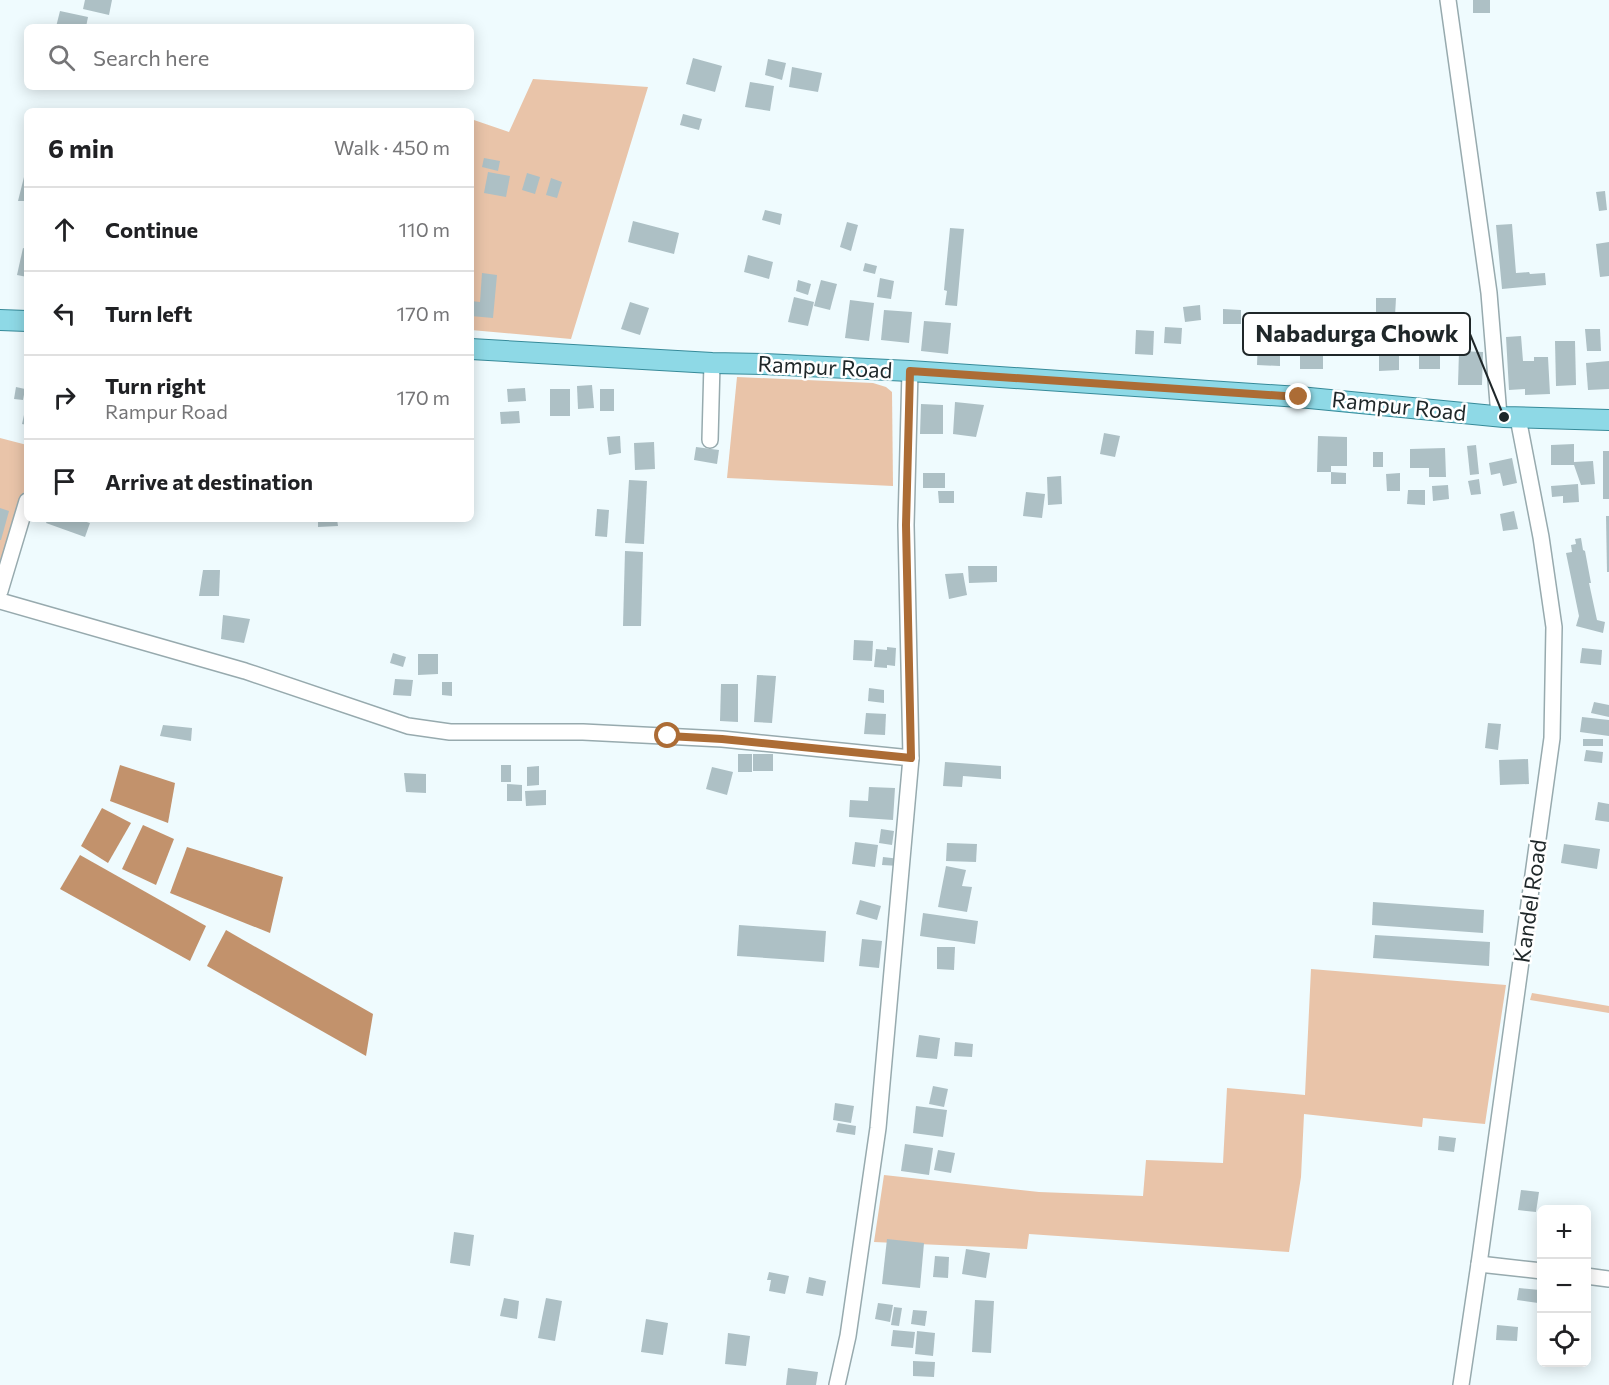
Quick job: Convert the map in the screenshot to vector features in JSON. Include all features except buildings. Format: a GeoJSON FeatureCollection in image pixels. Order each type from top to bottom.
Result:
{"type":"FeatureCollection","features":[{"type":"Feature","properties":{"kind":"main road"},"geometry":{"type":"LineString","coordinates":[[0,320],[24,321]]}},
{"type":"Feature","properties":{"kind":"main road","name":"Rampur Road"},"geometry":{"type":"LineString","coordinates":[[474,349],[712,363],[910,371],[1299,397],[1508,417],[1609,420]]}},
{"type":"Feature","properties":{"kind":"street","name":"Kandel Road"},"geometry":{"type":"LineString","coordinates":[[1449,0],[1508,417],[1541,537],[1554,627],[1552,738],[1461,1385]]}},
{"type":"Feature","properties":{"kind":"street"},"geometry":{"type":"LineString","coordinates":[[710,440],[712,363]]}},
{"type":"Feature","properties":{"kind":"street"},"geometry":{"type":"LineString","coordinates":[[837,1385],[848,1336],[878,1128],[911,758],[906,525],[910,371]]}},
{"type":"Feature","properties":{"kind":"street"},"geometry":{"type":"LineString","coordinates":[[0,591],[24,511]]}},
{"type":"Feature","properties":{"kind":"street"},"geometry":{"type":"LineString","coordinates":[[0,602],[245,671],[408,726],[450,732],[583,732],[722,739],[911,758]]}},
{"type":"Feature","properties":{"kind":"street"},"geometry":{"type":"LineString","coordinates":[[1479,1264],[1537,1270]]}},
{"type":"Feature","properties":{"kind":"street"},"geometry":{"type":"LineString","coordinates":[[1591,1277],[1609,1279]]}},
{"type":"Feature","properties":{"kind":"shaded area"},"geometry":{"type":"Polygon","coordinates":[[[533,79],[648,87],[571,339],[474,330],[474,120],[509,132],[533,79]]]}},
{"type":"Feature","properties":{"kind":"shaded area"},"geometry":{"type":"Polygon","coordinates":[[[737,377],[873,383],[886,387],[892,392],[893,486],[727,478],[737,377]]]}},
{"type":"Feature","properties":{"kind":"shaded area"},"geometry":{"type":"Polygon","coordinates":[[[0,438],[24,444],[24,492],[0,568],[0,438]]]}},
{"type":"Feature","properties":{"kind":"shaded area"},"geometry":{"type":"Polygon","coordinates":[[[120,765],[175,783],[168,823],[110,801],[120,765]]]}},
{"type":"Feature","properties":{"kind":"shaded area"},"geometry":{"type":"Polygon","coordinates":[[[102,808],[131,823],[108,863],[81,846],[102,808]]]}},
{"type":"Feature","properties":{"kind":"shaded area"},"geometry":{"type":"Polygon","coordinates":[[[143,825],[174,839],[156,885],[122,869],[143,825]]]}},
{"type":"Feature","properties":{"kind":"shaded area"},"geometry":{"type":"Polygon","coordinates":[[[187,847],[283,877],[270,933],[170,893],[187,847]]]}},
{"type":"Feature","properties":{"kind":"shaded area"},"geometry":{"type":"Polygon","coordinates":[[[80,855],[206,926],[190,961],[60,889],[80,855]]]}},
{"type":"Feature","properties":{"kind":"shaded area"},"geometry":{"type":"Polygon","coordinates":[[[226,930],[373,1014],[366,1056],[207,966],[226,930]]]}},
{"type":"Feature","properties":{"kind":"shaded area"},"geometry":{"type":"Polygon","coordinates":[[[1311,969],[1506,985],[1485,1124],[1423,1118],[1422,1127],[1304,1114],[1301,1177],[1289,1252],[1029,1234],[1027,1249],[874,1242],[884,1175],[1039,1192],[1143,1196],[1146,1160],[1223,1163],[1227,1088],[1305,1095],[1311,969]]]}},
{"type":"Feature","properties":{"kind":"shaded area"},"geometry":{"type":"Polygon","coordinates":[[[1532,993],[1609,1006],[1609,1013],[1530,1000],[1532,993]]]}},
{"type":"Feature","properties":{"kind":"place","name":"Nabadurga Chowk"},"geometry":{"type":"Point","coordinates":[1504,417]}},
{"type":"Feature","properties":{"kind":"route"},"geometry":{"type":"LineString","coordinates":[[668,736],[722,739],[911,758],[906,525],[910,371],[1299,397]]}}]}
